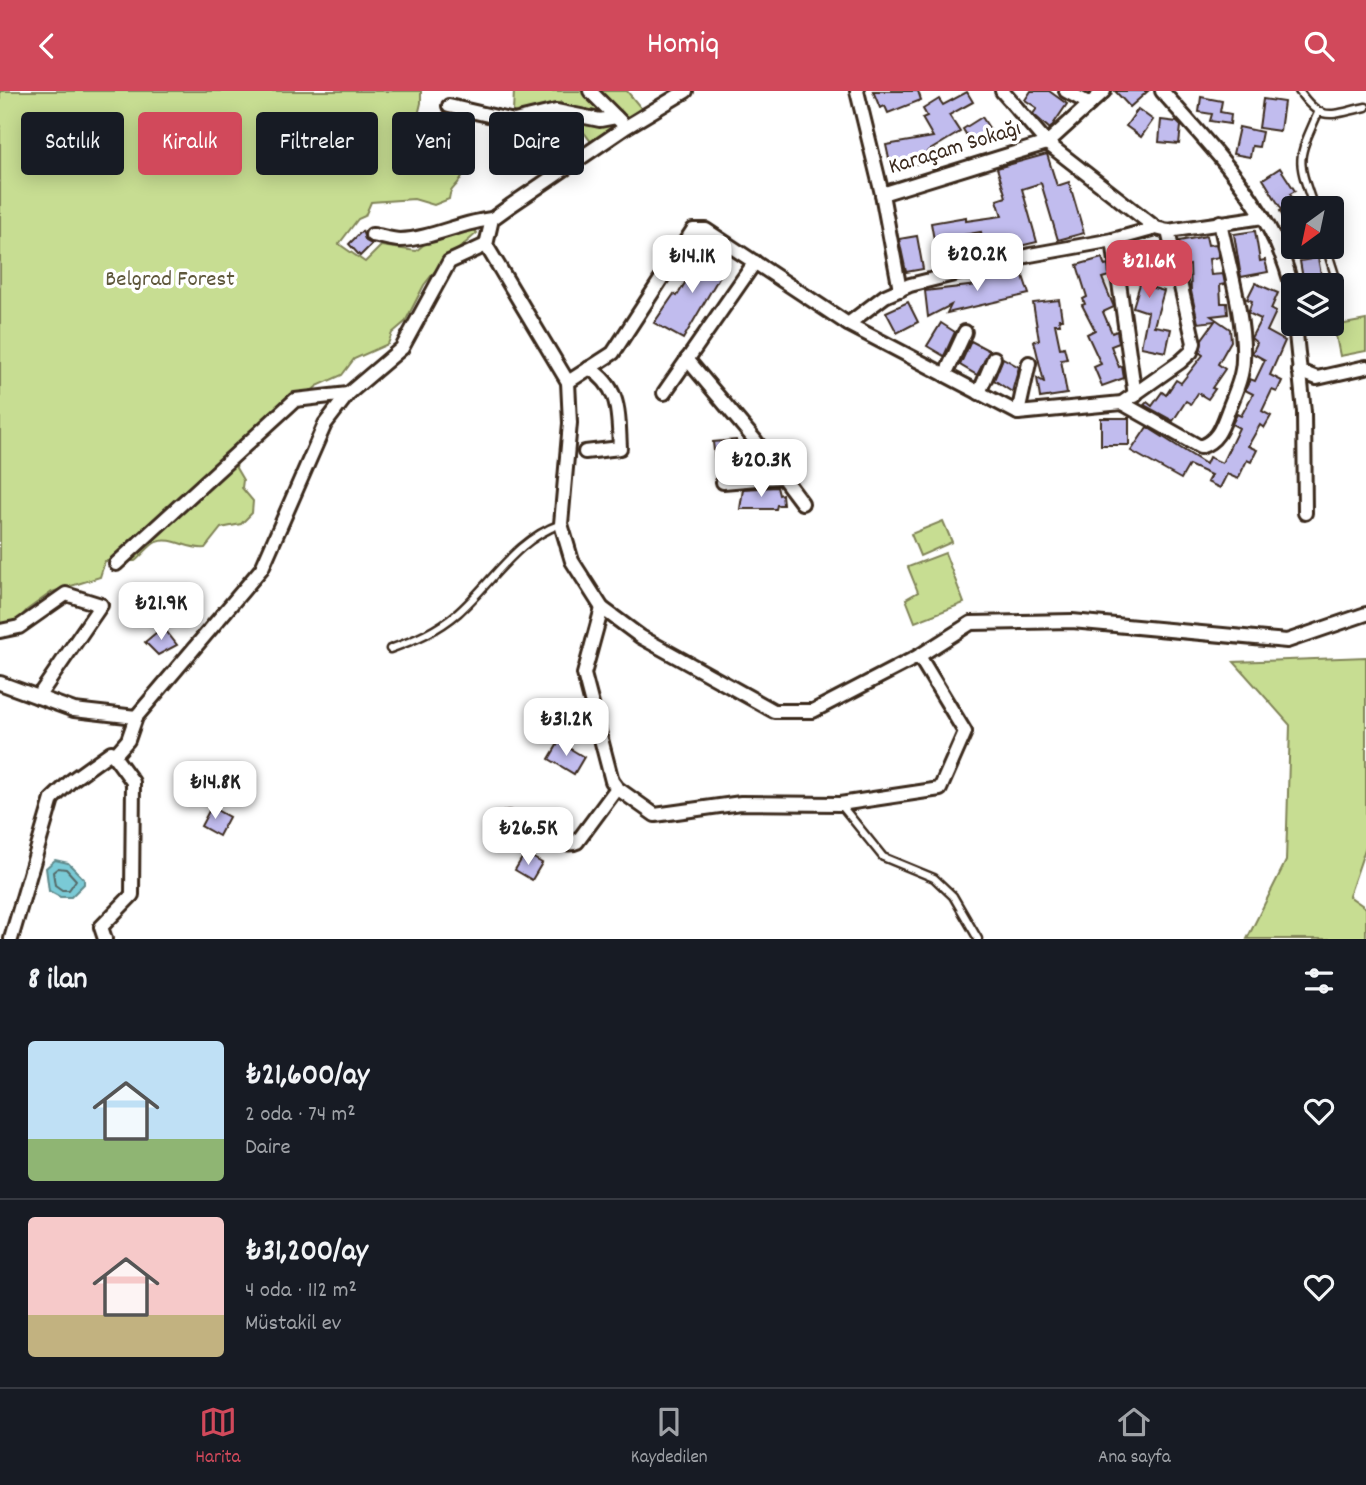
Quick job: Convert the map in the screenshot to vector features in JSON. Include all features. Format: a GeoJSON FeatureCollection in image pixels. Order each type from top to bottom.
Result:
{"type":"FeatureCollection","features":[{"type":"Feature","properties":{"kind":"street"},"geometry":{"type":"LineString","coordinates":[[590,91],[626,127]]}},
{"type":"Feature","properties":{"kind":"street"},"geometry":{"type":"LineString","coordinates":[[372,235],[398,240],[419,237],[473,221],[492,219],[626,127],[686,91]]}},
{"type":"Feature","properties":{"kind":"street"},"geometry":{"type":"LineString","coordinates":[[857,91],[900,290]]}},
{"type":"Feature","properties":{"kind":"street"},"geometry":{"type":"LineString","coordinates":[[568,383],[613,353],[693,230],[706,230],[848,324],[1018,413],[1122,403],[1135,396],[1180,362],[1191,352],[1194,343],[1162,230],[1047,143],[1002,91]]}},
{"type":"Feature","properties":{"kind":"street"},"geometry":{"type":"LineString","coordinates":[[1066,91],[1090,104]]}},
{"type":"Feature","properties":{"kind":"street","name":"Karaçam Sokağı"},"geometry":{"type":"LineString","coordinates":[[881,194],[1047,143],[1104,91]]}},
{"type":"Feature","properties":{"kind":"street"},"geometry":{"type":"LineString","coordinates":[[1162,91],[1243,185],[1275,240],[1286,273]]}},
{"type":"Feature","properties":{"kind":"street"},"geometry":{"type":"LineString","coordinates":[[449,106],[514,121],[556,111],[600,120],[615,117]]}},
{"type":"Feature","properties":{"kind":"street"},"geometry":{"type":"LineString","coordinates":[[848,324],[885,296],[900,290],[1030,255],[1162,230],[1263,217]]}},
{"type":"Feature","properties":{"kind":"street"},"geometry":{"type":"LineString","coordinates":[[492,219],[486,245],[568,383],[570,423],[561,524],[572,561],[602,608],[641,637],[775,711],[813,711],[919,656],[971,623],[1072,621],[1287,641],[1366,614]]}},
{"type":"Feature","properties":{"kind":"street"},"geometry":{"type":"LineString","coordinates":[[1122,403],[1200,447],[1212,443],[1221,429],[1238,383],[1243,360],[1236,301],[1220,222]]}},
{"type":"Feature","properties":{"kind":"street"},"geometry":{"type":"LineString","coordinates":[[1113,240],[1135,396]]}},
{"type":"Feature","properties":{"kind":"street"},"geometry":{"type":"LineString","coordinates":[[114,756],[128,740],[136,717],[261,568],[325,424],[348,394],[402,348],[449,262],[486,245]]}},
{"type":"Feature","properties":{"kind":"street"},"geometry":{"type":"LineString","coordinates":[[664,393],[755,262]]}},
{"type":"Feature","properties":{"kind":"street"},"geometry":{"type":"LineString","coordinates":[[945,375],[965,332]]}},
{"type":"Feature","properties":{"kind":"street"},"geometry":{"type":"LineString","coordinates":[[1297,336],[1304,412],[1305,513]]}},
{"type":"Feature","properties":{"kind":"street"},"geometry":{"type":"LineString","coordinates":[[979,393],[994,358]]}},
{"type":"Feature","properties":{"kind":"street"},"geometry":{"type":"LineString","coordinates":[[687,359],[754,439],[802,503]]}},
{"type":"Feature","properties":{"kind":"street"},"geometry":{"type":"LineString","coordinates":[[1018,413],[1029,363]]}},
{"type":"Feature","properties":{"kind":"street"},"geometry":{"type":"LineString","coordinates":[[585,451],[620,448],[617,401],[605,378],[589,367]]}},
{"type":"Feature","properties":{"kind":"street"},"geometry":{"type":"LineString","coordinates":[[1299,371],[1317,378],[1366,367]]}},
{"type":"Feature","properties":{"kind":"street"},"geometry":{"type":"LineString","coordinates":[[116,564],[295,400],[348,394]]}},
{"type":"Feature","properties":{"kind":"street"},"geometry":{"type":"LineString","coordinates":[[723,482],[781,477]]}},
{"type":"Feature","properties":{"kind":"street"},"geometry":{"type":"LineString","coordinates":[[0,631],[19,627],[66,594],[101,605],[38,697]]}},
{"type":"Feature","properties":{"kind":"street"},"geometry":{"type":"LineString","coordinates":[[602,608],[584,674],[612,781],[617,788],[654,815],[741,803],[840,804],[940,789],[965,732],[919,656]]}},
{"type":"Feature","properties":{"kind":"street"},"geometry":{"type":"LineString","coordinates":[[0,683],[74,710],[136,717]]}},
{"type":"Feature","properties":{"kind":"street"},"geometry":{"type":"LineString","coordinates":[[11,939],[52,799],[72,780],[111,752],[133,782],[132,895],[101,927],[105,939]]}},
{"type":"Feature","properties":{"kind":"street"},"geometry":{"type":"LineString","coordinates":[[508,818],[561,844],[571,845],[617,788]]}},
{"type":"Feature","properties":{"kind":"lane"},"geometry":{"type":"LineString","coordinates":[[1299,91],[1318,113],[1328,115],[1366,107]]}},
{"type":"Feature","properties":{"kind":"lane"},"geometry":{"type":"LineString","coordinates":[[1310,196],[1299,164],[1301,152],[1318,113]]}},
{"type":"Feature","properties":{"kind":"lane"},"geometry":{"type":"LineString","coordinates":[[390,649],[423,637],[444,624],[469,603],[524,544],[561,524]]}},
{"type":"Feature","properties":{"kind":"lane"},"geometry":{"type":"LineString","coordinates":[[840,804],[883,857],[934,878],[953,896],[978,939]]}},
{"type":"Feature","properties":{"kind":"green space","name":"Belgrad Forest"},"geometry":{"type":"Polygon","coordinates":[[[0,91],[421,91],[419,112],[392,112],[392,175],[462,176],[449,199],[434,205],[414,199],[371,202],[365,216],[358,219],[339,244],[365,262],[381,246],[416,251],[432,238],[472,227],[477,233],[439,266],[424,285],[405,322],[392,333],[388,344],[354,359],[342,375],[317,386],[238,457],[236,468],[243,480],[242,488],[253,501],[252,513],[241,524],[221,528],[205,548],[163,541],[153,543],[135,561],[105,561],[100,577],[52,592],[27,610],[13,626],[0,625],[0,91]]]}},
{"type":"Feature","properties":{"kind":"green space"},"geometry":{"type":"Polygon","coordinates":[[[514,91],[627,91],[641,108],[592,143],[584,132],[584,112],[569,112],[561,102],[543,112],[513,112],[514,91]]]}},
{"type":"Feature","properties":{"kind":"green space"},"geometry":{"type":"Polygon","coordinates":[[[1366,320],[1366,351],[1340,356],[1336,336],[1344,336],[1344,324],[1366,320]]]}},
{"type":"Feature","properties":{"kind":"green space"},"geometry":{"type":"Polygon","coordinates":[[[943,521],[952,542],[920,556],[911,534],[943,521]]]}},
{"type":"Feature","properties":{"kind":"green space"},"geometry":{"type":"Polygon","coordinates":[[[945,553],[964,603],[915,622],[906,599],[918,592],[908,567],[945,553]]]}},
{"type":"Feature","properties":{"kind":"green space"},"geometry":{"type":"Polygon","coordinates":[[[1366,657],[1366,846],[1349,896],[1366,908],[1366,939],[1247,939],[1286,861],[1290,725],[1234,662],[1366,657]]]}},
{"type":"Feature","properties":{"kind":"water"},"geometry":{"type":"Polygon","coordinates":[[[55,860],[68,863],[84,879],[84,884],[71,897],[60,897],[49,891],[46,868],[55,860]]]}},
{"type":"Feature","properties":{"kind":"building"},"geometry":{"type":"Polygon","coordinates":[[[873,91],[918,91],[921,100],[888,113],[885,106],[880,108],[873,91]]]}},
{"type":"Feature","properties":{"kind":"building"},"geometry":{"type":"Polygon","coordinates":[[[1031,91],[1049,91],[1067,104],[1050,129],[1033,114],[1037,108],[1025,100],[1031,91]]]}},
{"type":"Feature","properties":{"kind":"building"},"geometry":{"type":"Polygon","coordinates":[[[1115,91],[1148,91],[1130,107],[1115,91]]]}},
{"type":"Feature","properties":{"kind":"building"},"geometry":{"type":"Polygon","coordinates":[[[967,92],[973,102],[949,115],[960,132],[927,152],[929,162],[891,168],[886,145],[933,137],[922,118],[927,116],[923,109],[939,99],[943,105],[967,92]]]}},
{"type":"Feature","properties":{"kind":"building"},"geometry":{"type":"Polygon","coordinates":[[[1201,97],[1222,101],[1220,112],[1231,114],[1230,124],[1210,121],[1212,114],[1199,112],[1201,97]]]}},
{"type":"Feature","properties":{"kind":"building"},"geometry":{"type":"Polygon","coordinates":[[[1263,99],[1284,102],[1280,131],[1259,128],[1263,99]]]}},
{"type":"Feature","properties":{"kind":"building"},"geometry":{"type":"Polygon","coordinates":[[[1138,109],[1153,120],[1141,137],[1126,126],[1138,109]]]}},
{"type":"Feature","properties":{"kind":"building"},"geometry":{"type":"Polygon","coordinates":[[[982,117],[993,134],[973,146],[963,129],[982,117]]]}},
{"type":"Feature","properties":{"kind":"building"},"geometry":{"type":"Polygon","coordinates":[[[1161,120],[1177,122],[1181,126],[1179,144],[1159,142],[1161,120]]]}},
{"type":"Feature","properties":{"kind":"building"},"geometry":{"type":"Polygon","coordinates":[[[1239,127],[1262,132],[1259,147],[1252,146],[1250,157],[1233,154],[1239,127]]]}},
{"type":"Feature","properties":{"kind":"building"},"geometry":{"type":"Polygon","coordinates":[[[1047,154],[1057,186],[1069,182],[1084,233],[1058,240],[1041,183],[1022,189],[1037,242],[985,254],[981,232],[934,240],[931,223],[966,217],[966,221],[1002,216],[997,200],[1006,197],[997,168],[1047,154]]]}},
{"type":"Feature","properties":{"kind":"building"},"geometry":{"type":"Polygon","coordinates":[[[1280,168],[1295,191],[1291,196],[1281,196],[1281,208],[1263,179],[1280,168]]]}},
{"type":"Feature","properties":{"kind":"building"},"geometry":{"type":"Polygon","coordinates":[[[362,231],[366,241],[372,244],[360,256],[349,244],[362,231]]]}},
{"type":"Feature","properties":{"kind":"building"},"geometry":{"type":"Polygon","coordinates":[[[1255,231],[1260,261],[1265,260],[1268,272],[1241,277],[1234,234],[1255,231]]]}},
{"type":"Feature","properties":{"kind":"building"},"geometry":{"type":"Polygon","coordinates":[[[917,236],[923,269],[906,272],[899,239],[917,236]]]}},
{"type":"Feature","properties":{"kind":"building"},"geometry":{"type":"Polygon","coordinates":[[[1206,236],[1208,245],[1216,244],[1219,257],[1209,259],[1211,275],[1223,274],[1225,284],[1220,285],[1221,303],[1227,303],[1228,314],[1211,316],[1230,329],[1231,341],[1218,364],[1225,369],[1208,399],[1198,393],[1191,404],[1186,401],[1173,421],[1144,405],[1147,402],[1152,406],[1162,392],[1166,395],[1176,380],[1181,383],[1203,355],[1200,353],[1202,339],[1215,321],[1198,323],[1191,291],[1190,265],[1185,266],[1179,241],[1206,236]]]}},
{"type":"Feature","properties":{"kind":"building"},"geometry":{"type":"Polygon","coordinates":[[[706,248],[728,262],[683,339],[654,323],[674,294],[677,296],[706,248]]]}},
{"type":"Feature","properties":{"kind":"building"},"geometry":{"type":"Polygon","coordinates":[[[1130,248],[1155,251],[1150,287],[1164,291],[1154,326],[1171,329],[1166,352],[1141,347],[1148,312],[1133,307],[1143,274],[1127,271],[1130,248]]]}},
{"type":"Feature","properties":{"kind":"building"},"geometry":{"type":"Polygon","coordinates":[[[1102,258],[1105,266],[1108,265],[1109,276],[1102,278],[1114,307],[1103,312],[1112,333],[1117,331],[1119,343],[1111,346],[1119,367],[1122,366],[1124,378],[1102,386],[1094,367],[1101,364],[1087,334],[1095,330],[1082,305],[1085,304],[1083,299],[1087,297],[1077,265],[1102,258]]]}},
{"type":"Feature","properties":{"kind":"building"},"geometry":{"type":"Polygon","coordinates":[[[1318,259],[1321,273],[1302,273],[1300,261],[1318,259]]]}},
{"type":"Feature","properties":{"kind":"building"},"geometry":{"type":"Polygon","coordinates":[[[1021,270],[1029,294],[947,313],[951,305],[928,317],[925,291],[977,285],[977,281],[1021,270]]]}},
{"type":"Feature","properties":{"kind":"building"},"geometry":{"type":"Polygon","coordinates":[[[1255,283],[1278,293],[1271,309],[1276,312],[1267,331],[1285,341],[1270,375],[1282,381],[1277,392],[1272,390],[1262,411],[1271,416],[1264,428],[1260,425],[1248,446],[1257,450],[1251,462],[1247,460],[1238,479],[1227,474],[1220,488],[1207,482],[1211,475],[1189,465],[1181,479],[1131,451],[1147,427],[1206,464],[1209,457],[1222,463],[1239,428],[1232,424],[1237,414],[1241,416],[1253,394],[1245,390],[1250,379],[1255,381],[1265,360],[1252,353],[1257,343],[1251,338],[1261,319],[1248,313],[1252,301],[1247,299],[1255,283]]]}},
{"type":"Feature","properties":{"kind":"building"},"geometry":{"type":"Polygon","coordinates":[[[1059,300],[1062,319],[1059,319],[1060,324],[1055,324],[1060,348],[1064,347],[1067,359],[1061,360],[1067,394],[1040,398],[1037,378],[1044,382],[1034,341],[1039,340],[1033,303],[1059,300]]]}},
{"type":"Feature","properties":{"kind":"building"},"geometry":{"type":"Polygon","coordinates":[[[908,302],[918,322],[897,333],[886,312],[908,302]]]}},
{"type":"Feature","properties":{"kind":"building"},"geometry":{"type":"Polygon","coordinates":[[[941,323],[955,332],[944,356],[927,346],[941,323]]]}},
{"type":"Feature","properties":{"kind":"building"},"geometry":{"type":"Polygon","coordinates":[[[971,341],[990,351],[977,375],[960,365],[971,341]]]}},
{"type":"Feature","properties":{"kind":"building"},"geometry":{"type":"Polygon","coordinates":[[[1003,358],[1019,367],[1012,392],[994,380],[1003,358]]]}},
{"type":"Feature","properties":{"kind":"building"},"geometry":{"type":"Polygon","coordinates":[[[1101,418],[1129,418],[1129,445],[1101,445],[1101,418]]]}},
{"type":"Feature","properties":{"kind":"building"},"geometry":{"type":"Polygon","coordinates":[[[736,440],[738,452],[729,453],[729,459],[715,460],[713,442],[736,440]]]}},
{"type":"Feature","properties":{"kind":"building"},"geometry":{"type":"Polygon","coordinates":[[[777,487],[779,495],[782,494],[783,505],[777,505],[776,509],[740,509],[743,489],[777,487]]]}},
{"type":"Feature","properties":{"kind":"building"},"geometry":{"type":"Polygon","coordinates":[[[163,627],[177,645],[158,655],[145,642],[163,627]]]}},
{"type":"Feature","properties":{"kind":"building"},"geometry":{"type":"Polygon","coordinates":[[[559,742],[584,757],[574,774],[549,759],[559,742]]]}},
{"type":"Feature","properties":{"kind":"building"},"geometry":{"type":"Polygon","coordinates":[[[211,807],[229,817],[219,836],[201,826],[211,807]]]}},
{"type":"Feature","properties":{"kind":"building"},"geometry":{"type":"Polygon","coordinates":[[[525,853],[542,863],[532,880],[515,870],[525,853]]]}}]}
